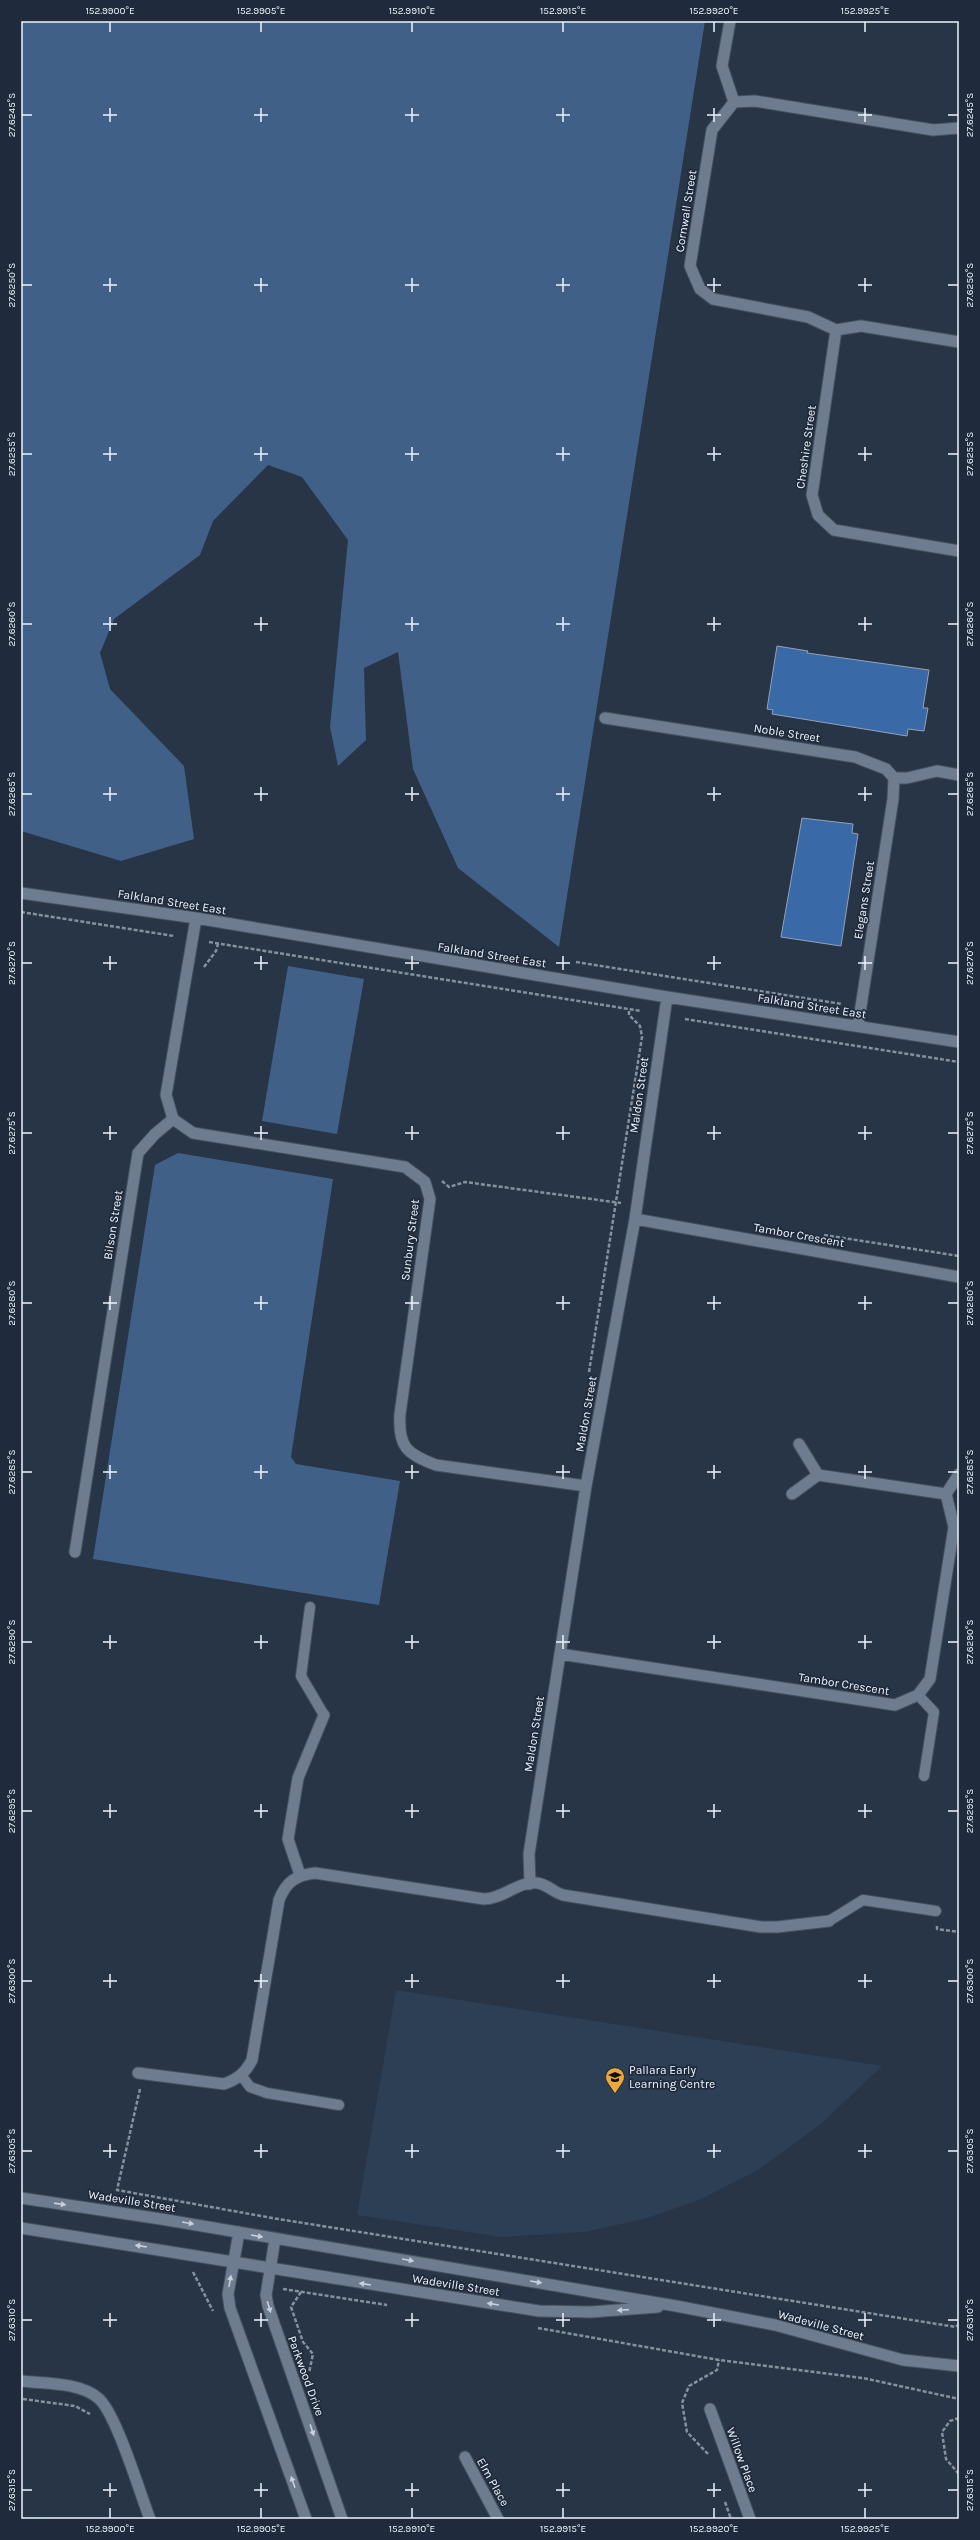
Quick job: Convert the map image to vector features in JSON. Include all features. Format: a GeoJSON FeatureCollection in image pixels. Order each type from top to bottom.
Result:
{"type":"FeatureCollection","features":[{"type":"Feature","properties":{"kind":"street"},"geometry":{"type":"LineString","coordinates":[[730,21],[722,66],[734,102],[755,101],[933,130],[959,128]]}},
{"type":"Feature","properties":{"kind":"street","name":"Cornwall Street"},"geometry":{"type":"LineString","coordinates":[[734,102],[712,130],[690,266],[700,289],[713,299],[808,317],[836,330]]}},
{"type":"Feature","properties":{"kind":"street"},"geometry":{"type":"LineString","coordinates":[[836,330],[861,326],[959,342]]}},
{"type":"Feature","properties":{"kind":"street","name":"Cheshire Street"},"geometry":{"type":"LineString","coordinates":[[836,330],[812,495],[818,515],[834,530],[959,551]]}},
{"type":"Feature","properties":{"kind":"street","name":"Noble Street"},"geometry":{"type":"LineString","coordinates":[[604,718],[855,757],[886,768],[894,778]]}},
{"type":"Feature","properties":{"kind":"street"},"geometry":{"type":"LineString","coordinates":[[894,778],[907,778],[937,771],[959,774]]}},
{"type":"Feature","properties":{"kind":"street","name":"Elegans Street"},"geometry":{"type":"LineString","coordinates":[[858,1026],[893,799],[894,778]]}},
{"type":"Feature","properties":{"kind":"street","name":"Falkland Street East"},"geometry":{"type":"LineString","coordinates":[[21,893],[196,918],[667,997],[959,1042]]}},
{"type":"Feature","properties":{"kind":"street"},"geometry":{"type":"LineString","coordinates":[[173,1119],[166,1095],[196,918]]}},
{"type":"Feature","properties":{"kind":"street","name":"Maldon Street"},"geometry":{"type":"LineString","coordinates":[[530,1884],[529,1854],[586,1486],[635,1219],[667,997]]}},
{"type":"Feature","properties":{"kind":"street","name":"Sunbury Street"},"geometry":{"type":"LineString","coordinates":[[173,1119],[193,1133],[405,1167],[425,1182],[430,1199],[400,1414],[399,1434],[407,1449],[419,1459],[436,1465],[586,1486]]}},
{"type":"Feature","properties":{"kind":"street","name":"Bilson Street"},"geometry":{"type":"LineString","coordinates":[[75,1552],[138,1153],[155,1134],[173,1119]]}},
{"type":"Feature","properties":{"kind":"street","name":"Tambor Crescent"},"geometry":{"type":"LineString","coordinates":[[635,1219],[959,1277]]}},
{"type":"Feature","properties":{"kind":"street"},"geometry":{"type":"LineString","coordinates":[[799,1444],[818,1475]]}},
{"type":"Feature","properties":{"kind":"street"},"geometry":{"type":"LineString","coordinates":[[792,1494],[818,1475],[946,1494],[959,1474]]}},
{"type":"Feature","properties":{"kind":"street","name":"Tambor Crescent"},"geometry":{"type":"LineString","coordinates":[[560,1654],[895,1705],[918,1695],[930,1680],[954,1527],[946,1494]]}},
{"type":"Feature","properties":{"kind":"street"},"geometry":{"type":"LineString","coordinates":[[300,1875],[291,1852],[290,1831],[298,1778],[324,1715]]}},
{"type":"Feature","properties":{"kind":"street"},"geometry":{"type":"LineString","coordinates":[[140,2073],[214,2084],[224,2084],[241,2075],[252,2060],[279,1900],[285,1888],[300,1875],[315,1872],[484,1899],[492,1899],[520,1886],[544,1884],[562,1895],[761,1927],[777,1928],[829,1921]]}},
{"type":"Feature","properties":{"kind":"street","name":"Wadeville Street"},"geometry":{"type":"LineString","coordinates":[[21,2198],[239,2232],[676,2306],[775,2325],[903,2360],[959,2366]]}},
{"type":"Feature","properties":{"kind":"street","name":"Wadeville Street"},"geometry":{"type":"LineString","coordinates":[[21,2228],[539,2311],[591,2312],[676,2306]]}},
{"type":"Feature","properties":{"kind":"street"},"geometry":{"type":"LineString","coordinates":[[239,2232],[228,2294],[230,2308],[306,2519]]}},
{"type":"Feature","properties":{"kind":"street","name":"Parkwood Drive"},"geometry":{"type":"LineString","coordinates":[[275,2239],[266,2295],[268,2306],[342,2519]]}},
{"type":"Feature","properties":{"kind":"street"},"geometry":{"type":"LineString","coordinates":[[21,2381],[78,2388],[98,2398],[111,2414],[150,2519]]}},
{"type":"Feature","properties":{"kind":"street","name":"Willow Place"},"geometry":{"type":"LineString","coordinates":[[710,2409],[750,2519]]}},
{"type":"Feature","properties":{"kind":"street","name":"Elm Place"},"geometry":{"type":"LineString","coordinates":[[465,2457],[498,2519]]}},
{"type":"Feature","properties":{"kind":"lane"},"geometry":{"type":"LineString","coordinates":[[310,1607],[300,1676],[324,1715]]}},
{"type":"Feature","properties":{"kind":"lane"},"geometry":{"type":"LineString","coordinates":[[918,1695],[934,1712],[924,1776]]}},
{"type":"Feature","properties":{"kind":"lane"},"geometry":{"type":"LineString","coordinates":[[829,1921],[863,1900],[936,1911]]}},
{"type":"Feature","properties":{"kind":"lane"},"geometry":{"type":"LineString","coordinates":[[241,2075],[250,2087],[267,2093],[339,2105]]}},
{"type":"Feature","properties":{"kind":"path"},"geometry":{"type":"LineString","coordinates":[[21,912],[174,936]]}},
{"type":"Feature","properties":{"kind":"path"},"geometry":{"type":"LineString","coordinates":[[209,942],[641,1012]]}},
{"type":"Feature","properties":{"kind":"path"},"geometry":{"type":"LineString","coordinates":[[201,973],[216,951],[218,944]]}},
{"type":"Feature","properties":{"kind":"path"},"geometry":{"type":"LineString","coordinates":[[576,962],[842,1004]]}},
{"type":"Feature","properties":{"kind":"path"},"geometry":{"type":"LineString","coordinates":[[589,1374],[642,1037],[640,1026],[629,1015],[629,1009]]}},
{"type":"Feature","properties":{"kind":"path"},"geometry":{"type":"LineString","coordinates":[[685,1019],[959,1062]]}},
{"type":"Feature","properties":{"kind":"path"},"geometry":{"type":"LineString","coordinates":[[438,1176],[449,1186],[465,1182],[624,1203]]}},
{"type":"Feature","properties":{"kind":"path"},"geometry":{"type":"LineString","coordinates":[[140,2073],[117,2190],[272,2218],[956,2327],[959,2324]]}},
{"type":"Feature","properties":{"kind":"path"},"geometry":{"type":"LineString","coordinates":[[187,2272],[195,2273],[216,2318]]}},
{"type":"Feature","properties":{"kind":"path"},"geometry":{"type":"LineString","coordinates":[[301,2292],[291,2308],[303,2342],[313,2354],[308,2377]]}},
{"type":"Feature","properties":{"kind":"path"},"geometry":{"type":"LineString","coordinates":[[532,2327],[719,2360],[863,2378],[959,2398]]}},
{"type":"Feature","properties":{"kind":"path"},"geometry":{"type":"LineString","coordinates":[[21,2398],[75,2406],[92,2416]]}},
{"type":"Feature","properties":{"kind":"path"},"geometry":{"type":"LineString","coordinates":[[959,2418],[950,2421],[942,2432],[946,2459],[959,2474]]}},
{"type":"Feature","properties":{"kind":"shaded area"},"geometry":{"type":"Polygon","coordinates":[[[21,21],[705,21],[559,947],[458,868],[413,769],[398,652],[364,668],[366,740],[338,766],[330,727],[348,540],[302,477],[268,465],[213,521],[200,555],[114,619],[100,653],[110,689],[184,766],[194,839],[121,861],[21,831],[21,21]]]}},
{"type":"Feature","properties":{"kind":"shaded area"},"geometry":{"type":"Polygon","coordinates":[[[288,966],[364,979],[337,1134],[262,1121],[288,966]]]}},
{"type":"Feature","properties":{"kind":"shaded area"},"geometry":{"type":"Polygon","coordinates":[[[178,1153],[333,1179],[291,1457],[296,1464],[400,1481],[379,1605],[93,1559],[155,1165],[178,1153]]]}},
{"type":"Feature","properties":{"kind":"shaded area","name":"Pallara Early Learning Centre"},"geometry":{"type":"Polygon","coordinates":[[[396,1990],[882,2066],[822,2123],[758,2170],[699,2200],[644,2219],[584,2232],[501,2237],[357,2215],[396,1990]]]}},
{"type":"Feature","properties":{"kind":"building"},"geometry":{"type":"Polygon","coordinates":[[[777,646],[808,651],[807,653],[929,670],[923,708],[928,708],[924,731],[908,729],[907,736],[772,714],[773,710],[767,709],[777,646]]]}},
{"type":"Feature","properties":{"kind":"building"},"geometry":{"type":"Polygon","coordinates":[[[802,818],[853,824],[852,833],[858,834],[841,946],[781,937],[802,818]]]}},
{"type":"Feature","properties":{"kind":"place","name":"Pallara Early Learning Centre"},"geometry":{"type":"Point","coordinates":[615,2094]}}]}
